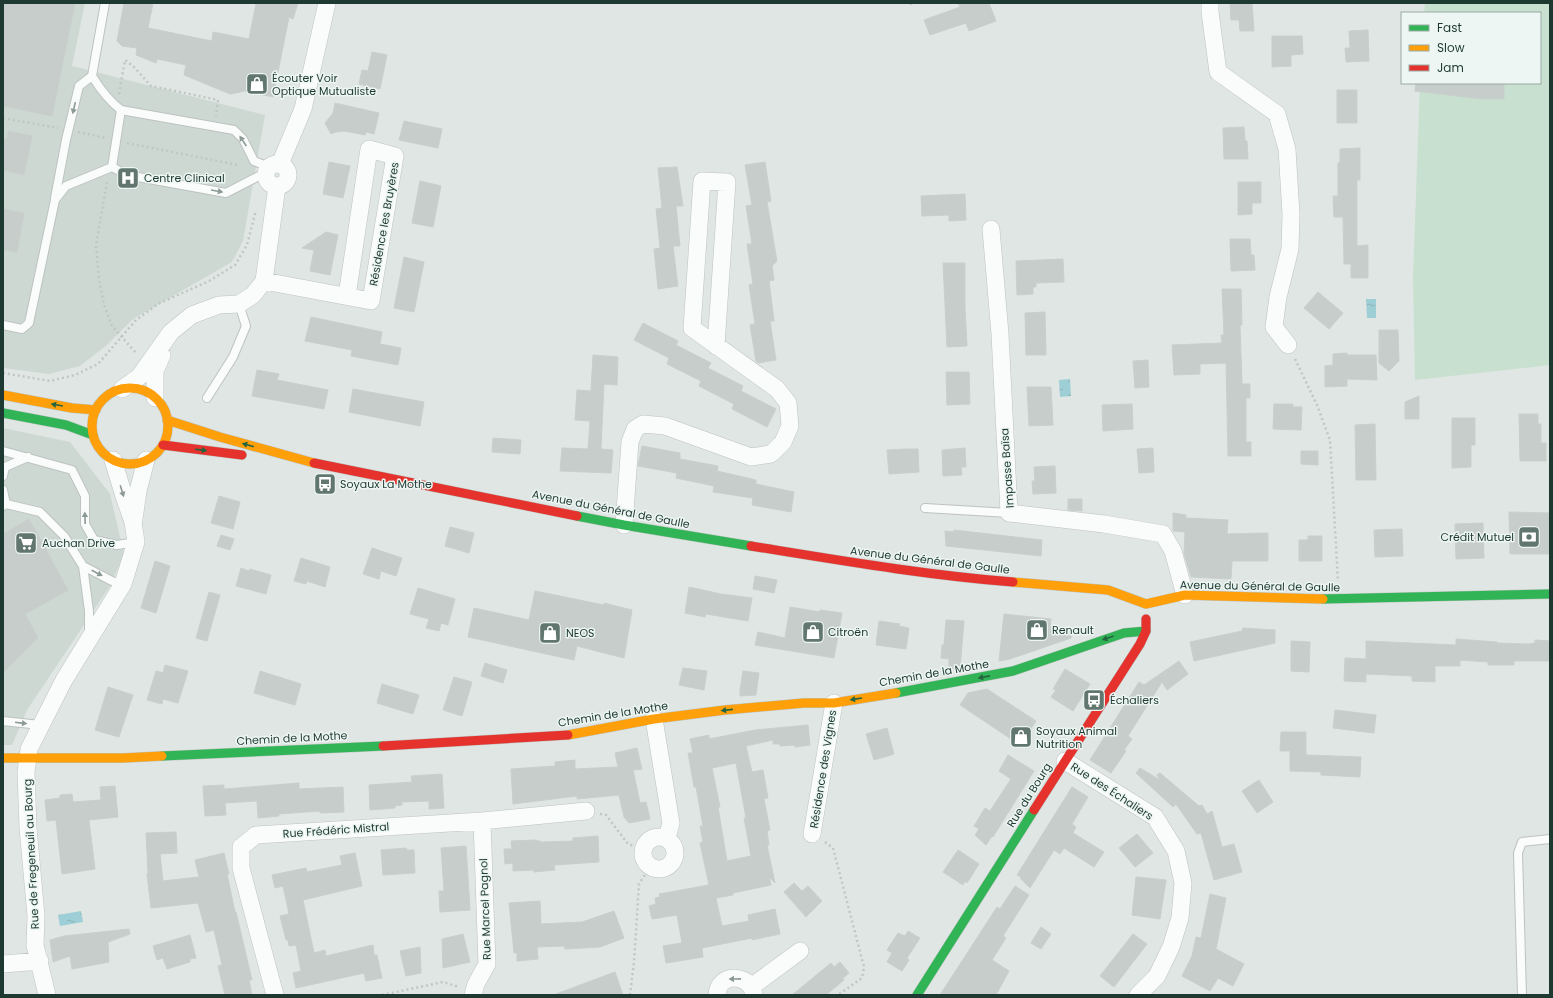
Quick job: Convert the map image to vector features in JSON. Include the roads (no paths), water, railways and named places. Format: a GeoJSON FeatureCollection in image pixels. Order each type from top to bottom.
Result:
{"type":"FeatureCollection","features":[{"type":"Feature","properties":{"kind":"main road"},"geometry":{"type":"LineString","coordinates":[[134,388],[146,391],[155,398],[163,408],[167,420],[166,437],[163,445],[155,454],[146,460],[135,464],[122,463],[113,460],[104,454],[97,445],[92,427],[96,410],[102,400],[111,393],[122,389],[134,388]]}},
{"type":"Feature","properties":{"kind":"main road"},"geometry":{"type":"LineString","coordinates":[[3,395],[72,408],[96,410]]}},
{"type":"Feature","properties":{"kind":"main road"},"geometry":{"type":"LineString","coordinates":[[3,413],[66,425],[93,435]]}},
{"type":"Feature","properties":{"kind":"main road","name":"Avenue du Général de Gaulle"},"geometry":{"type":"LineString","coordinates":[[167,420],[220,437],[312,463]]}},
{"type":"Feature","properties":{"kind":"main road","name":"Avenue du Général de Gaulle"},"geometry":{"type":"LineString","coordinates":[[163,445],[312,463],[624,525],[841,560],[972,579],[1108,590],[1146,604],[1185,595],[1336,599],[1550,594]]}},
{"type":"Feature","properties":{"kind":"main road","name":"Rue du Bourg"},"geometry":{"type":"LineString","coordinates":[[918,995],[1140,644],[1146,632],[1146,604]]}},
{"type":"Feature","properties":{"kind":"main road","name":"Chemin de la Mothe"},"geometry":{"type":"LineString","coordinates":[[3,758],[122,758],[411,745],[576,734],[654,719],[725,710],[804,703],[834,703],[942,685],[1013,671],[1124,633],[1146,632]]}},
{"type":"Feature","properties":{"kind":"street"},"geometry":{"type":"LineString","coordinates":[[122,389],[139,377],[171,332],[192,315],[219,305],[239,304],[254,295],[264,281],[273,174],[303,109],[327,3]]}},
{"type":"Feature","properties":{"kind":"street"},"geometry":{"type":"LineString","coordinates":[[1210,3],[1218,72],[1277,114],[1287,149],[1291,214],[1290,249],[1278,297],[1274,327],[1288,345]]}},
{"type":"Feature","properties":{"kind":"street","name":"Résidence les Bruyères"},"geometry":{"type":"LineString","coordinates":[[264,281],[348,296],[371,300],[395,156],[369,149],[348,296]]}},
{"type":"Feature","properties":{"kind":"street"},"geometry":{"type":"LineString","coordinates":[[624,525],[630,442],[635,429],[643,424],[665,426],[751,457],[771,454],[783,442],[790,426],[788,403],[777,389],[716,346],[692,328],[702,181],[728,182],[716,346]]}},
{"type":"Feature","properties":{"kind":"street","name":"Impasse Baïsa"},"geometry":{"type":"LineString","coordinates":[[991,229],[1000,334],[1009,513],[1104,524],[1163,534],[1173,551],[1185,595]]}},
{"type":"Feature","properties":{"kind":"street"},"geometry":{"type":"LineString","coordinates":[[155,398],[156,371],[171,332]]}},
{"type":"Feature","properties":{"kind":"street"},"geometry":{"type":"LineString","coordinates":[[113,460],[133,522],[136,542]]}},
{"type":"Feature","properties":{"kind":"street"},"geometry":{"type":"LineString","coordinates":[[133,522],[138,491],[146,460]]}},
{"type":"Feature","properties":{"kind":"street","name":"Rue de Fregeneuil au Bourg"},"geometry":{"type":"LineString","coordinates":[[47,995],[35,945],[36,916],[28,828],[28,749],[64,680],[123,584],[136,542]]}},
{"type":"Feature","properties":{"kind":"street","name":"Résidence des Vignes"},"geometry":{"type":"LineString","coordinates":[[812,834],[834,703]]}},
{"type":"Feature","properties":{"kind":"street"},"geometry":{"type":"LineString","coordinates":[[654,719],[671,823],[667,838]]}},
{"type":"Feature","properties":{"kind":"street","name":"Rue des Échaliers"},"geometry":{"type":"LineString","coordinates":[[1065,761],[1155,818],[1176,851],[1183,883],[1180,918],[1171,947],[1158,976],[1138,995]]}},
{"type":"Feature","properties":{"kind":"street","name":"Rue Frédéric Mistral"},"geometry":{"type":"LineString","coordinates":[[275,995],[241,868],[241,847],[256,835],[482,821],[586,811]]}},
{"type":"Feature","properties":{"kind":"street","name":"Rue Marcel Pagnol"},"geometry":{"type":"LineString","coordinates":[[474,993],[476,984],[487,964],[482,821]]}},
{"type":"Feature","properties":{"kind":"street"},"geometry":{"type":"LineString","coordinates":[[662,836],[667,838],[674,845],[676,851],[674,861],[670,865],[661,869],[650,867],[644,859],[643,849],[645,844],[652,838],[662,836]]}},
{"type":"Feature","properties":{"kind":"street"},"geometry":{"type":"LineString","coordinates":[[717,995],[720,985],[730,978],[742,979],[748,982],[752,991],[800,951]]}},
{"type":"Feature","properties":{"kind":"street"},"geometry":{"type":"LineString","coordinates":[[3,964],[40,961]]}},
{"type":"Feature","properties":{"kind":"lane"},"geometry":{"type":"LineString","coordinates":[[3,325],[22,329],[29,323],[66,140],[79,86],[92,76],[105,3]]}},
{"type":"Feature","properties":{"kind":"lane"},"geometry":{"type":"LineString","coordinates":[[92,76],[103,93],[120,110],[234,130],[243,139],[254,161],[273,174]]}},
{"type":"Feature","properties":{"kind":"lane"},"geometry":{"type":"LineString","coordinates":[[112,167],[120,110]]}},
{"type":"Feature","properties":{"kind":"lane"},"geometry":{"type":"LineString","coordinates":[[55,200],[66,186],[112,167]]}},
{"type":"Feature","properties":{"kind":"lane"},"geometry":{"type":"LineString","coordinates":[[112,167],[127,175],[226,193],[259,176],[273,174]]}},
{"type":"Feature","properties":{"kind":"lane"},"geometry":{"type":"LineString","coordinates":[[207,398],[233,358],[246,326],[239,304]]}},
{"type":"Feature","properties":{"kind":"lane"},"geometry":{"type":"LineString","coordinates":[[3,451],[72,470],[85,496],[85,524],[94,540],[117,545],[136,542]]}},
{"type":"Feature","properties":{"kind":"lane"},"geometry":{"type":"LineString","coordinates":[[3,476],[5,468],[28,457]]}},
{"type":"Feature","properties":{"kind":"lane"},"geometry":{"type":"LineString","coordinates":[[3,490],[4,505],[40,512],[64,536],[83,566],[89,611],[88,639]]}},
{"type":"Feature","properties":{"kind":"lane"},"geometry":{"type":"LineString","coordinates":[[925,508],[1009,513]]}},
{"type":"Feature","properties":{"kind":"lane"},"geometry":{"type":"LineString","coordinates":[[83,566],[112,581],[123,584]]}},
{"type":"Feature","properties":{"kind":"lane"},"geometry":{"type":"LineString","coordinates":[[3,721],[40,726]]}},
{"type":"Feature","properties":{"kind":"lane"},"geometry":{"type":"LineString","coordinates":[[1522,995],[1518,853],[1522,842],[1550,839]]}},
{"type":"Feature","properties":{"kind":"water"},"geometry":{"type":"Polygon","coordinates":[[[1366,299],[1376,299],[1376,318],[1367,318],[1366,299]]]}},
{"type":"Feature","properties":{"kind":"water"},"geometry":{"type":"Polygon","coordinates":[[[1070,379],[1071,396],[1060,397],[1059,380],[1070,379]]]}},
{"type":"Feature","properties":{"kind":"water"},"geometry":{"type":"Polygon","coordinates":[[[81,911],[83,922],[60,926],[58,915],[81,911]]]}},
{"type":"Feature","properties":{"kind":"place","name":"Écouter Voir Optique Mutualiste"},"geometry":{"type":"Point","coordinates":[257,84]}},
{"type":"Feature","properties":{"kind":"place","name":"Centre Clinical"},"geometry":{"type":"Point","coordinates":[128,178]}},
{"type":"Feature","properties":{"kind":"place","name":"Soyaux La Mothe"},"geometry":{"type":"Point","coordinates":[325,484]}},
{"type":"Feature","properties":{"kind":"place","name":"Crédit Mutuel"},"geometry":{"type":"Point","coordinates":[1529,537]}},
{"type":"Feature","properties":{"kind":"place","name":"Auchan Drive"},"geometry":{"type":"Point","coordinates":[26,543]}},
{"type":"Feature","properties":{"kind":"place","name":"Renault"},"geometry":{"type":"Point","coordinates":[1037,630]}},
{"type":"Feature","properties":{"kind":"place","name":"Citroën"},"geometry":{"type":"Point","coordinates":[813,632]}},
{"type":"Feature","properties":{"kind":"place","name":"NEOS"},"geometry":{"type":"Point","coordinates":[550,633]}},
{"type":"Feature","properties":{"kind":"place","name":"Échaliers"},"geometry":{"type":"Point","coordinates":[1094,700]}},
{"type":"Feature","properties":{"kind":"place","name":"Soyaux Animal Nutrition"},"geometry":{"type":"Point","coordinates":[1021,737]}}]}
